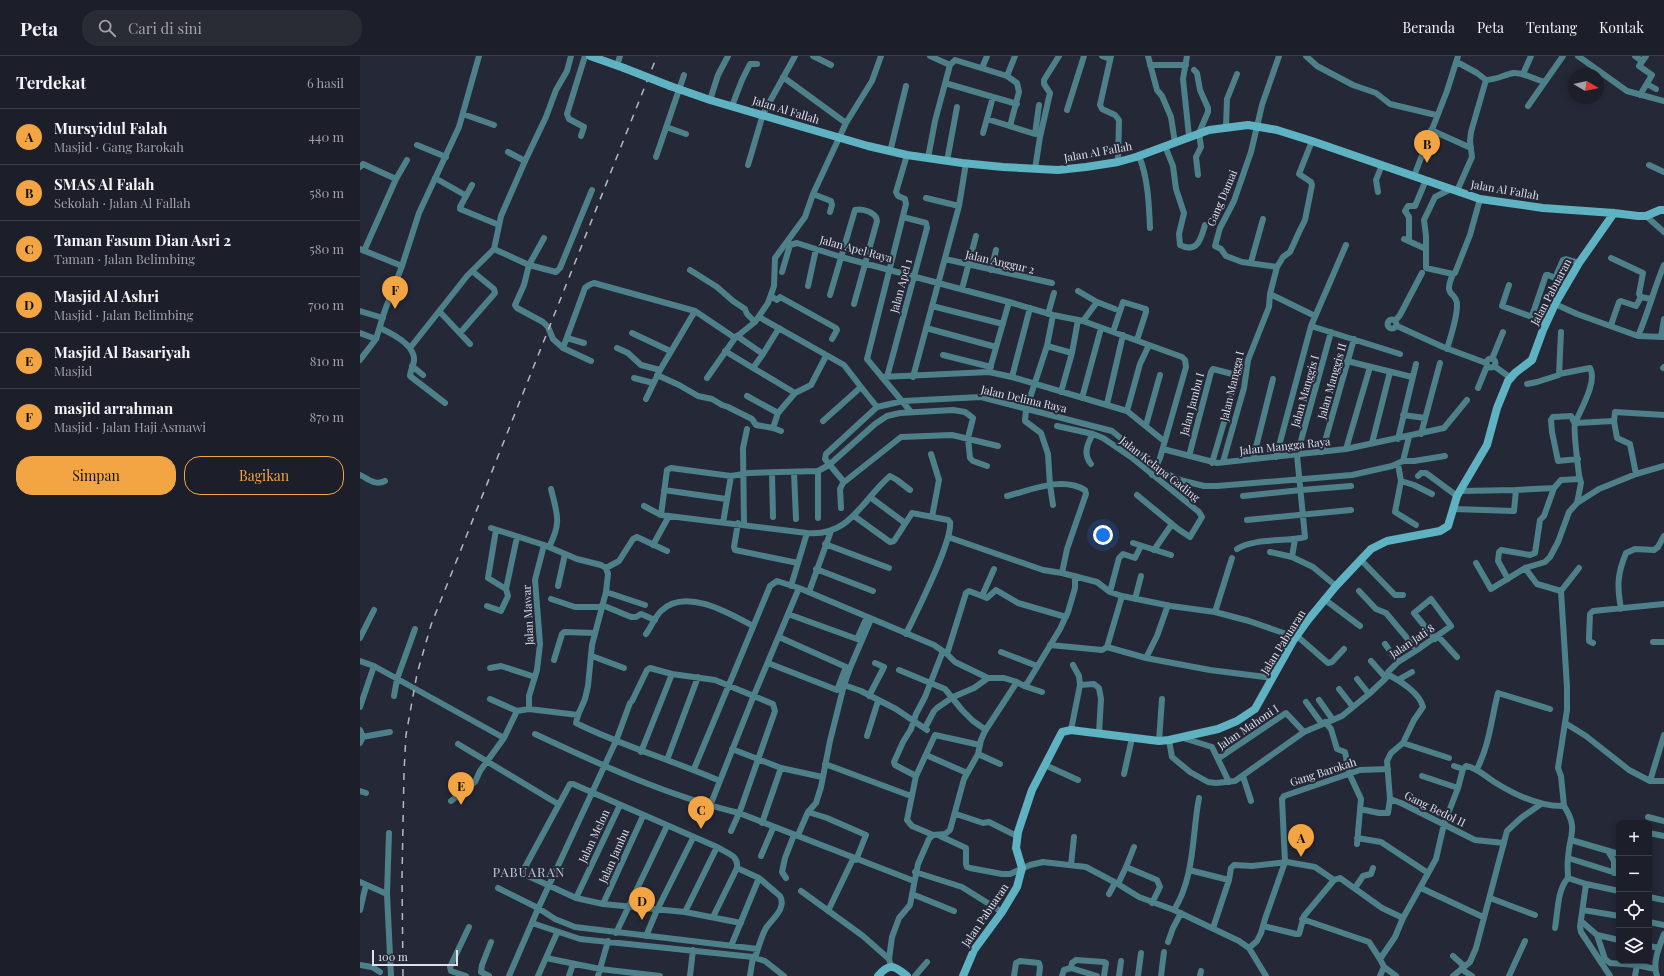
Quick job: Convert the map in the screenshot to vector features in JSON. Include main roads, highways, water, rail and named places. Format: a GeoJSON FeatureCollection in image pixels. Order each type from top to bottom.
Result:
{"type":"FeatureCollection","features":[{"type":"Feature","properties":{"kind":"railway"},"geometry":{"type":"LineString","coordinates":[[403,976],[402,877],[404,772],[406,735],[417,674],[431,625],[657,56]]}},
{"type":"Feature","properties":{"kind":"place","name":"SMAS Al Falah"},"geometry":{"type":"Point","coordinates":[1427,163]}},
{"type":"Feature","properties":{"kind":"place","name":"masjid arrahman"},"geometry":{"type":"Point","coordinates":[395,309]}},
{"type":"Feature","properties":{"kind":"place","name":"Masjid Al Basariyah"},"geometry":{"type":"Point","coordinates":[461,805]}},
{"type":"Feature","properties":{"kind":"place","name":"Taman Fasum Dian Asri 2"},"geometry":{"type":"Point","coordinates":[701,829]}},
{"type":"Feature","properties":{"kind":"place","name":"Mursyidul Falah"},"geometry":{"type":"Point","coordinates":[1301,857]}},
{"type":"Feature","properties":{"kind":"place","name":"Masjid Al Ashri"},"geometry":{"type":"Point","coordinates":[642,920]}},
{"type":"Feature","properties":{"kind":"district","name":"PABUARAN"},"geometry":{"type":"Point","coordinates":[529,872]}}]}
